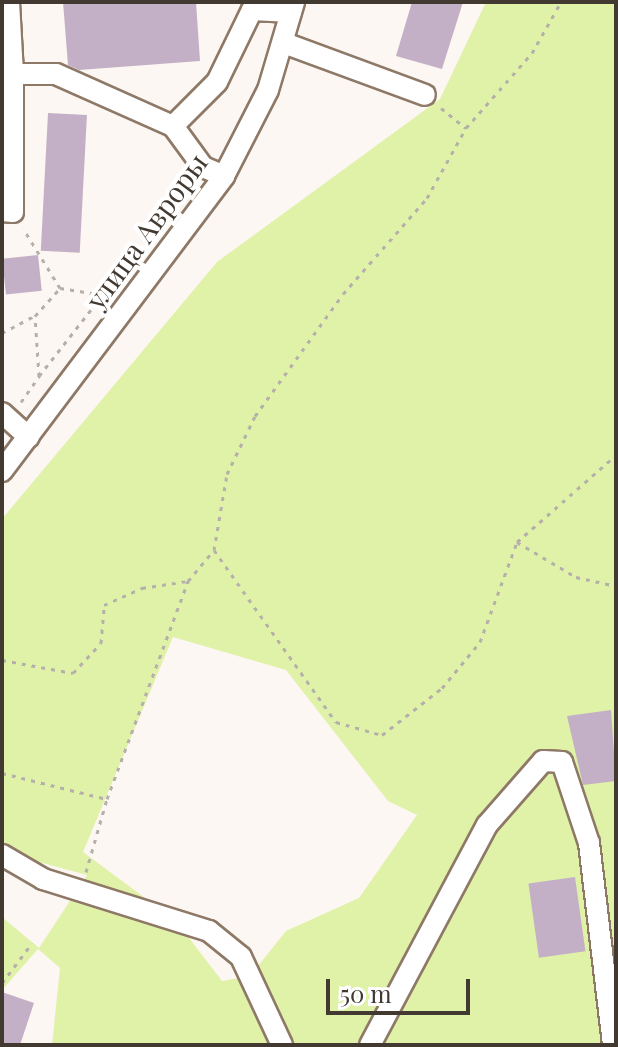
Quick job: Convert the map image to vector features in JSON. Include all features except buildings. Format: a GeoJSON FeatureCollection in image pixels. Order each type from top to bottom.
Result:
{"type":"FeatureCollection","features":[{"type":"Feature","properties":{"kind":"street"},"geometry":{"type":"LineString","coordinates":[[7,212],[13,74],[9,2]]}},
{"type":"Feature","properties":{"kind":"street"},"geometry":{"type":"LineString","coordinates":[[173,126],[217,82],[252,10],[292,7]]}},
{"type":"Feature","properties":{"kind":"street","name":"улица Авроры"},"geometry":{"type":"LineString","coordinates":[[2,471],[224,176],[284,43],[292,7]]}},
{"type":"Feature","properties":{"kind":"street"},"geometry":{"type":"LineString","coordinates":[[284,43],[425,95]]}},
{"type":"Feature","properties":{"kind":"street"},"geometry":{"type":"LineString","coordinates":[[13,74],[56,74],[173,126],[203,167],[224,176]]}},
{"type":"Feature","properties":{"kind":"street"},"geometry":{"type":"LineString","coordinates":[[6,415],[29,437]]}},
{"type":"Feature","properties":{"kind":"street"},"geometry":{"type":"LineString","coordinates":[[370,1045],[487,825],[543,761],[562,762],[589,843],[613,1045]]}},
{"type":"Feature","properties":{"kind":"street"},"geometry":{"type":"LineString","coordinates":[[2,855],[83,892],[209,931],[241,957],[282,1045]]}},
{"type":"Feature","properties":{"kind":"path"},"geometry":{"type":"LineString","coordinates":[[83,892],[107,799],[188,581],[214,550],[227,474],[255,416],[343,294],[427,198],[466,128],[532,53],[561,2]]}},
{"type":"Feature","properties":{"kind":"path"},"geometry":{"type":"LineString","coordinates":[[425,95],[466,128]]}},
{"type":"Feature","properties":{"kind":"path"},"geometry":{"type":"LineString","coordinates":[[6,415],[105,295],[203,167]]}},
{"type":"Feature","properties":{"kind":"path"},"geometry":{"type":"LineString","coordinates":[[7,212],[60,288],[105,295]]}},
{"type":"Feature","properties":{"kind":"path"},"geometry":{"type":"LineString","coordinates":[[2,333],[35,316],[60,288]]}},
{"type":"Feature","properties":{"kind":"path"},"geometry":{"type":"LineString","coordinates":[[35,316],[39,376]]}},
{"type":"Feature","properties":{"kind":"path"},"geometry":{"type":"LineString","coordinates":[[214,550],[336,722],[382,735],[442,688],[480,642],[517,542],[616,455]]}},
{"type":"Feature","properties":{"kind":"path"},"geometry":{"type":"LineString","coordinates":[[517,542],[576,577],[616,586]]}},
{"type":"Feature","properties":{"kind":"path"},"geometry":{"type":"LineString","coordinates":[[2,660],[73,673],[101,643],[104,605],[142,588],[188,581]]}},
{"type":"Feature","properties":{"kind":"path"},"geometry":{"type":"LineString","coordinates":[[2,773],[107,799]]}},
{"type":"Feature","properties":{"kind":"path"},"geometry":{"type":"LineString","coordinates":[[2,983],[32,943]]}},
{"type":"Feature","properties":{"kind":"green space"},"geometry":{"type":"Polygon","coordinates":[[[486,2],[616,2],[616,1045],[52,1045],[60,968],[38,949],[2,990],[2,917],[39,948],[87,875],[2,852],[2,519],[217,262],[440,99],[486,2]],[[173,637],[83,852],[176,921],[222,981],[250,976],[286,931],[359,898],[417,815],[388,801],[286,670],[173,637]]]}}]}
